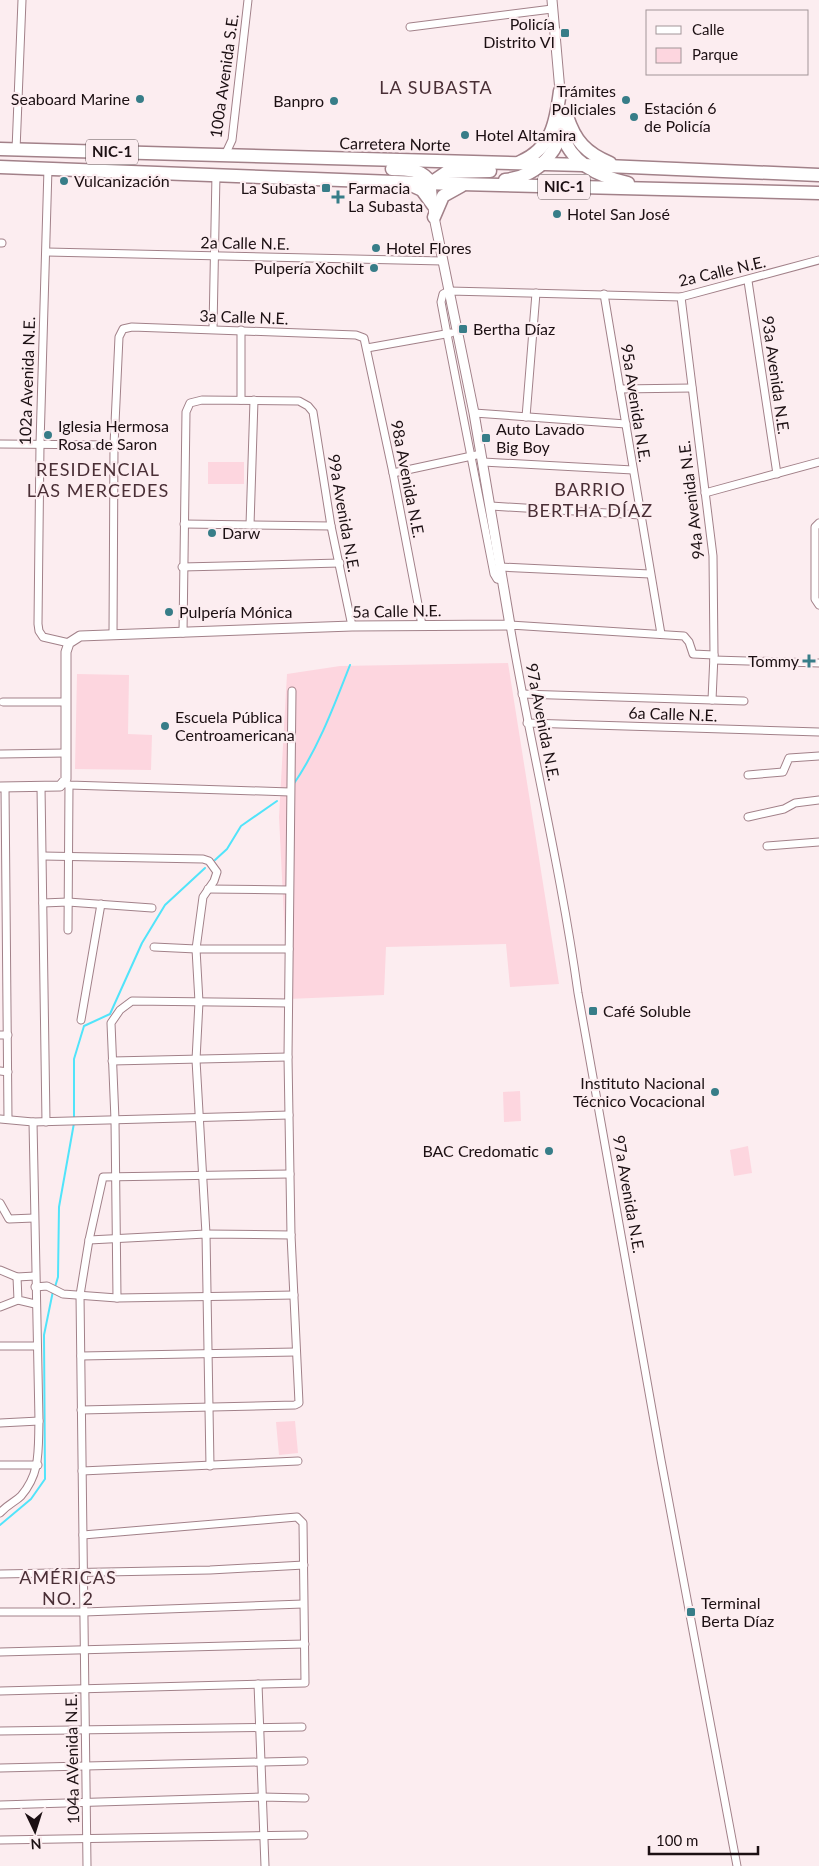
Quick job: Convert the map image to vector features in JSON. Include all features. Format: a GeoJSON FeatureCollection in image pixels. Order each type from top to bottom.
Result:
{"type":"FeatureCollection","features":[{"type":"Feature","properties":{"kind":"highway"},"geometry":{"type":"LineString","coordinates":[[560,91],[562,135],[570,152],[583,165],[607,178],[659,190]]}},
{"type":"Feature","properties":{"kind":"highway"},"geometry":{"type":"LineString","coordinates":[[359,160],[374,168],[416,170],[425,175],[431,183],[446,172],[496,171],[534,155],[547,142],[562,116]]}},
{"type":"Feature","properties":{"kind":"highway"},"geometry":{"type":"LineString","coordinates":[[562,116],[582,147],[596,157],[620,166]]}},
{"type":"Feature","properties":{"kind":"highway"},"geometry":{"type":"LineString","coordinates":[[395,181],[422,190],[433,211],[446,193],[470,184],[519,178],[543,164],[554,151],[562,135]]}},
{"type":"Feature","properties":{"kind":"highway","name":"Carretera Norte"},"geometry":{"type":"LineString","coordinates":[[0,149],[620,166],[819,175]]}},
{"type":"Feature","properties":{"kind":"highway","name":"NIC-1"},"geometry":{"type":"LineString","coordinates":[[0,167],[431,183],[819,193]]}},
{"type":"Feature","properties":{"kind":"street"},"geometry":{"type":"LineString","coordinates":[[16,150],[22,0]]}},
{"type":"Feature","properties":{"kind":"street","name":"100a Avenida S.E."},"geometry":{"type":"LineString","coordinates":[[224,155],[232,140],[248,0]]}},
{"type":"Feature","properties":{"kind":"street"},"geometry":{"type":"LineString","coordinates":[[410,27],[552,5],[560,91]]}},
{"type":"Feature","properties":{"kind":"street","name":"102a Avenida N.E."},"geometry":{"type":"LineString","coordinates":[[48,168],[40,444],[39,631],[48,640],[68,643]]}},
{"type":"Feature","properties":{"kind":"street"},"geometry":{"type":"LineString","coordinates":[[213,329],[216,174]]}},
{"type":"Feature","properties":{"kind":"street","name":"97a Avenida N.E."},"geometry":{"type":"LineString","coordinates":[[431,183],[433,211],[456,332],[474,413],[527,723],[570,938],[578,993],[737,1866]]}},
{"type":"Feature","properties":{"kind":"street","name":"2a Calle N.E."},"geometry":{"type":"LineString","coordinates":[[47,252],[443,261]]}},
{"type":"Feature","properties":{"kind":"street","name":"2a Calle N.E."},"geometry":{"type":"LineString","coordinates":[[449,291],[681,297],[748,281],[819,260]]}},
{"type":"Feature","properties":{"kind":"street","name":"93a Avenida N.E."},"geometry":{"type":"LineString","coordinates":[[748,281],[777,474]]}},
{"type":"Feature","properties":{"kind":"street"},"geometry":{"type":"LineString","coordinates":[[449,291],[443,294],[441,302],[446,334],[494,574],[497,579],[502,580]]}},
{"type":"Feature","properties":{"kind":"street"},"geometry":{"type":"LineString","coordinates":[[526,417],[536,293]]}},
{"type":"Feature","properties":{"kind":"street","name":"95a Avenida N.E."},"geometry":{"type":"LineString","coordinates":[[604,294],[661,634]]}},
{"type":"Feature","properties":{"kind":"street","name":"94a Avenida N.E."},"geometry":{"type":"LineString","coordinates":[[681,297],[713,556],[714,658],[712,700]]}},
{"type":"Feature","properties":{"kind":"street","name":"3a Calle N.E."},"geometry":{"type":"LineString","coordinates":[[114,445],[119,336],[123,329],[132,327],[241,330],[356,335],[364,338]]}},
{"type":"Feature","properties":{"kind":"street"},"geometry":{"type":"LineString","coordinates":[[241,330],[242,400]]}},
{"type":"Feature","properties":{"kind":"street"},"geometry":{"type":"LineString","coordinates":[[367,348],[456,332]]}},
{"type":"Feature","properties":{"kind":"street","name":"98a Avenida N.E."},"geometry":{"type":"LineString","coordinates":[[364,338],[393,473],[422,625]]}},
{"type":"Feature","properties":{"kind":"street"},"geometry":{"type":"LineString","coordinates":[[620,389],[692,388]]}},
{"type":"Feature","properties":{"kind":"street"},"geometry":{"type":"LineString","coordinates":[[182,633],[186,412],[190,403],[202,400],[254,400],[250,525]]}},
{"type":"Feature","properties":{"kind":"street","name":"99a Avenida N.E."},"geometry":{"type":"LineString","coordinates":[[254,400],[299,401],[308,406],[313,412],[331,526],[352,626]]}},
{"type":"Feature","properties":{"kind":"street"},"geometry":{"type":"LineString","coordinates":[[474,413],[626,424]]}},
{"type":"Feature","properties":{"kind":"street"},"geometry":{"type":"LineString","coordinates":[[0,444],[114,445],[113,635]]}},
{"type":"Feature","properties":{"kind":"street"},"geometry":{"type":"LineString","coordinates":[[393,473],[471,456],[633,470]]}},
{"type":"Feature","properties":{"kind":"street"},"geometry":{"type":"LineString","coordinates":[[705,492],[819,462]]}},
{"type":"Feature","properties":{"kind":"street"},"geometry":{"type":"LineString","coordinates":[[491,506],[641,515]]}},
{"type":"Feature","properties":{"kind":"street"},"geometry":{"type":"LineString","coordinates":[[818,604],[815,527],[819,523]]}},
{"type":"Feature","properties":{"kind":"street"},"geometry":{"type":"LineString","coordinates":[[184,524],[331,526]]}},
{"type":"Feature","properties":{"kind":"street"},"geometry":{"type":"LineString","coordinates":[[182,566],[340,563]]}},
{"type":"Feature","properties":{"kind":"street"},"geometry":{"type":"LineString","coordinates":[[500,567],[650,574]]}},
{"type":"Feature","properties":{"kind":"street","name":"5a Calle N.E."},"geometry":{"type":"LineString","coordinates":[[68,643],[80,636],[352,626],[510,625],[661,634],[686,638],[693,654],[714,658]]}},
{"type":"Feature","properties":{"kind":"street"},"geometry":{"type":"LineString","coordinates":[[68,643],[66,702],[66,779],[70,856],[68,930]]}},
{"type":"Feature","properties":{"kind":"street"},"geometry":{"type":"LineString","coordinates":[[714,658],[819,663]]}},
{"type":"Feature","properties":{"kind":"street"},"geometry":{"type":"LineString","coordinates":[[82,1410],[295,1405],[299,1403],[291,1235],[288,1057],[292,691]]}},
{"type":"Feature","properties":{"kind":"street"},"geometry":{"type":"LineString","coordinates":[[522,694],[744,701]]}},
{"type":"Feature","properties":{"kind":"street"},"geometry":{"type":"LineString","coordinates":[[3,702],[66,702]]}},
{"type":"Feature","properties":{"kind":"street","name":"6a Calle N.E."},"geometry":{"type":"LineString","coordinates":[[527,723],[819,732]]}},
{"type":"Feature","properties":{"kind":"street"},"geometry":{"type":"LineString","coordinates":[[1,754],[66,753]]}},
{"type":"Feature","properties":{"kind":"street"},"geometry":{"type":"LineString","coordinates":[[748,775],[783,772],[789,758],[819,756]]}},
{"type":"Feature","properties":{"kind":"street"},"geometry":{"type":"LineString","coordinates":[[8,1119],[4,1072],[3,787],[42,787],[67,784],[290,792]]}},
{"type":"Feature","properties":{"kind":"street"},"geometry":{"type":"LineString","coordinates":[[42,787],[46,1122]]}},
{"type":"Feature","properties":{"kind":"street"},"geometry":{"type":"LineString","coordinates":[[748,817],[784,809],[795,802],[819,800]]}},
{"type":"Feature","properties":{"kind":"street"},"geometry":{"type":"LineString","coordinates":[[767,846],[819,842]]}},
{"type":"Feature","properties":{"kind":"street"},"geometry":{"type":"LineString","coordinates":[[43,856],[203,859],[209,861],[216,872],[214,881],[203,897],[196,949],[199,1002],[196,1060],[206,1234],[210,1466]]}},
{"type":"Feature","properties":{"kind":"street"},"geometry":{"type":"LineString","coordinates":[[208,889],[289,890]]}},
{"type":"Feature","properties":{"kind":"street"},"geometry":{"type":"LineString","coordinates":[[43,903],[68,902],[152,908]]}},
{"type":"Feature","properties":{"kind":"street"},"geometry":{"type":"LineString","coordinates":[[81,1020],[101,904]]}},
{"type":"Feature","properties":{"kind":"street"},"geometry":{"type":"LineString","coordinates":[[154,947],[289,949]]}},
{"type":"Feature","properties":{"kind":"street"},"geometry":{"type":"LineString","coordinates":[[117,1298],[114,1177],[115,1120],[111,1023],[120,1010],[132,1001],[288,1003]]}},
{"type":"Feature","properties":{"kind":"street"},"geometry":{"type":"LineString","coordinates":[[112,1061],[288,1057]]}},
{"type":"Feature","properties":{"kind":"street"},"geometry":{"type":"LineString","coordinates":[[0,1119],[33,1122],[79,1122],[289,1115]]}},
{"type":"Feature","properties":{"kind":"street"},"geometry":{"type":"LineString","coordinates":[[0,1513],[8,1503],[20,1497],[38,1465],[39,1421],[35,1304],[33,1122]]}},
{"type":"Feature","properties":{"kind":"street"},"geometry":{"type":"LineString","coordinates":[[114,1177],[290,1174]]}},
{"type":"Feature","properties":{"kind":"street","name":"104a AVenida N.E."},"geometry":{"type":"LineString","coordinates":[[88,1866],[80,1295],[89,1240],[103,1177],[114,1177]]}},
{"type":"Feature","properties":{"kind":"street"},"geometry":{"type":"LineString","coordinates":[[0,1203],[9,1219],[34,1218]]}},
{"type":"Feature","properties":{"kind":"street"},"geometry":{"type":"LineString","coordinates":[[89,1240],[206,1234],[291,1235]]}},
{"type":"Feature","properties":{"kind":"street"},"geometry":{"type":"LineString","coordinates":[[0,1270],[17,1277],[35,1276]]}},
{"type":"Feature","properties":{"kind":"street"},"geometry":{"type":"LineString","coordinates":[[17,1277],[18,1300]]}},
{"type":"Feature","properties":{"kind":"street"},"geometry":{"type":"LineString","coordinates":[[35,1286],[47,1286],[60,1292],[80,1295],[117,1298],[294,1295]]}},
{"type":"Feature","properties":{"kind":"street"},"geometry":{"type":"LineString","coordinates":[[0,1307],[18,1300],[35,1304]]}},
{"type":"Feature","properties":{"kind":"street"},"geometry":{"type":"LineString","coordinates":[[0,1346],[37,1346]]}},
{"type":"Feature","properties":{"kind":"street"},"geometry":{"type":"LineString","coordinates":[[81,1356],[296,1352]]}},
{"type":"Feature","properties":{"kind":"street"},"geometry":{"type":"LineString","coordinates":[[0,1423],[39,1421]]}},
{"type":"Feature","properties":{"kind":"street"},"geometry":{"type":"LineString","coordinates":[[82,1471],[298,1461]]}},
{"type":"Feature","properties":{"kind":"street"},"geometry":{"type":"LineString","coordinates":[[0,1464],[38,1465]]}},
{"type":"Feature","properties":{"kind":"street"},"geometry":{"type":"LineString","coordinates":[[0,1501],[8,1503]]}},
{"type":"Feature","properties":{"kind":"street"},"geometry":{"type":"LineString","coordinates":[[0,1691],[305,1683],[303,1523],[297,1517],[83,1535]]}},
{"type":"Feature","properties":{"kind":"street"},"geometry":{"type":"LineString","coordinates":[[0,1574],[83,1574],[304,1566]]}},
{"type":"Feature","properties":{"kind":"street"},"geometry":{"type":"LineString","coordinates":[[0,1612],[84,1612],[303,1604]]}},
{"type":"Feature","properties":{"kind":"street"},"geometry":{"type":"LineString","coordinates":[[0,1652],[84,1652],[304,1644]]}},
{"type":"Feature","properties":{"kind":"street"},"geometry":{"type":"LineString","coordinates":[[258,1684],[265,1866]]}},
{"type":"Feature","properties":{"kind":"street"},"geometry":{"type":"LineString","coordinates":[[0,1731],[302,1727]]}},
{"type":"Feature","properties":{"kind":"street"},"geometry":{"type":"LineString","coordinates":[[0,1768],[304,1761]]}},
{"type":"Feature","properties":{"kind":"street"},"geometry":{"type":"LineString","coordinates":[[0,1805],[86,1801],[262,1797],[305,1798]]}},
{"type":"Feature","properties":{"kind":"street"},"geometry":{"type":"LineString","coordinates":[[0,1840],[304,1835]]}},
{"type":"Feature","properties":{"kind":"green space"},"geometry":{"type":"Polygon","coordinates":[[[208,462],[244,462],[244,484],[208,484],[208,462]]]}},
{"type":"Feature","properties":{"kind":"green space"},"geometry":{"type":"Polygon","coordinates":[[[508,663],[559,984],[510,987],[506,944],[386,947],[384,995],[288,999],[279,817],[287,674],[340,666],[508,663]]]}},
{"type":"Feature","properties":{"kind":"green space"},"geometry":{"type":"Polygon","coordinates":[[[77,674],[129,675],[128,734],[152,735],[151,770],[75,769],[77,674]]]}},
{"type":"Feature","properties":{"kind":"green space"},"geometry":{"type":"Polygon","coordinates":[[[520,1091],[521,1121],[504,1122],[503,1092],[520,1091]]]}},
{"type":"Feature","properties":{"kind":"green space"},"geometry":{"type":"Polygon","coordinates":[[[748,1146],[752,1173],[734,1176],[730,1150],[748,1146]]]}},
{"type":"Feature","properties":{"kind":"green space"},"geometry":{"type":"Polygon","coordinates":[[[295,1421],[298,1453],[279,1455],[276,1422],[295,1421]]]}},
{"type":"Feature","properties":{"kind":"waterway"},"geometry":{"type":"LineString","coordinates":[[293,785],[318,742],[350,665]]}},
{"type":"Feature","properties":{"kind":"waterway"},"geometry":{"type":"LineString","coordinates":[[215,860],[227,849],[241,826],[277,801]]}},
{"type":"Feature","properties":{"kind":"waterway"},"geometry":{"type":"LineString","coordinates":[[74,1119],[74,1059],[84,1026],[110,1014],[142,943],[165,905],[205,868]]}},
{"type":"Feature","properties":{"kind":"waterway"},"geometry":{"type":"LineString","coordinates":[[55,1287],[58,1277],[59,1207],[74,1123]]}},
{"type":"Feature","properties":{"kind":"waterway"},"geometry":{"type":"LineString","coordinates":[[0,1525],[31,1499],[45,1479],[44,1335],[53,1291]]}},
{"type":"Feature","properties":{"kind":"place","name":"Policía Distrito VI"},"geometry":{"type":"Point","coordinates":[565,33]}},
{"type":"Feature","properties":{"kind":"place","name":"Seaboard Marine"},"geometry":{"type":"Point","coordinates":[140,99]}},
{"type":"Feature","properties":{"kind":"place","name":"Trámites Policiales"},"geometry":{"type":"Point","coordinates":[626,100]}},
{"type":"Feature","properties":{"kind":"place","name":"Banpro"},"geometry":{"type":"Point","coordinates":[334,101]}},
{"type":"Feature","properties":{"kind":"place","name":"Estación 6 de Policía"},"geometry":{"type":"Point","coordinates":[634,117]}},
{"type":"Feature","properties":{"kind":"place","name":"Hotel Altamira"},"geometry":{"type":"Point","coordinates":[465,135]}},
{"type":"Feature","properties":{"kind":"place","name":"Vulcanización"},"geometry":{"type":"Point","coordinates":[64,181]}},
{"type":"Feature","properties":{"kind":"place","name":"La Subasta"},"geometry":{"type":"Point","coordinates":[326,188]}},
{"type":"Feature","properties":{"kind":"place","name":"Farmacia La Subasta"},"geometry":{"type":"Point","coordinates":[338,197]}},
{"type":"Feature","properties":{"kind":"place","name":"Hotel San José"},"geometry":{"type":"Point","coordinates":[557,214]}},
{"type":"Feature","properties":{"kind":"place","name":"Hotel Flores"},"geometry":{"type":"Point","coordinates":[376,248]}},
{"type":"Feature","properties":{"kind":"place","name":"Pulpería Xochilt"},"geometry":{"type":"Point","coordinates":[374,268]}},
{"type":"Feature","properties":{"kind":"place","name":"Bertha Díaz"},"geometry":{"type":"Point","coordinates":[463,329]}},
{"type":"Feature","properties":{"kind":"place","name":"Iglesia Hermosa Rosa de Saron"},"geometry":{"type":"Point","coordinates":[48,435]}},
{"type":"Feature","properties":{"kind":"place","name":"Auto Lavado Big Boy"},"geometry":{"type":"Point","coordinates":[486,438]}},
{"type":"Feature","properties":{"kind":"place","name":"Darw"},"geometry":{"type":"Point","coordinates":[212,533]}},
{"type":"Feature","properties":{"kind":"place","name":"Pulpería Mónica"},"geometry":{"type":"Point","coordinates":[169,612]}},
{"type":"Feature","properties":{"kind":"place","name":"Tommy"},"geometry":{"type":"Point","coordinates":[809,661]}},
{"type":"Feature","properties":{"kind":"place","name":"Escuela Pública Centroamericana"},"geometry":{"type":"Point","coordinates":[165,726]}},
{"type":"Feature","properties":{"kind":"place","name":"Café Soluble"},"geometry":{"type":"Point","coordinates":[593,1011]}},
{"type":"Feature","properties":{"kind":"place","name":"Instituto Nacional Técnico Vocacional"},"geometry":{"type":"Point","coordinates":[715,1092]}},
{"type":"Feature","properties":{"kind":"place","name":"BAC Credomatic"},"geometry":{"type":"Point","coordinates":[549,1151]}},
{"type":"Feature","properties":{"kind":"place","name":"Terminal Berta Díaz"},"geometry":{"type":"Point","coordinates":[691,1612]}},
{"type":"Feature","properties":{"kind":"district","name":"LA SUBASTA"},"geometry":{"type":"Point","coordinates":[436,88]}},
{"type":"Feature","properties":{"kind":"district","name":"RESIDENCIAL LAS MERCEDES"},"geometry":{"type":"Point","coordinates":[98,480]}},
{"type":"Feature","properties":{"kind":"district","name":"BARRIO BERTHA DÍAZ"},"geometry":{"type":"Point","coordinates":[590,500]}},
{"type":"Feature","properties":{"kind":"district","name":"AMÉRICAS NO. 2"},"geometry":{"type":"Point","coordinates":[68,1588]}}]}
